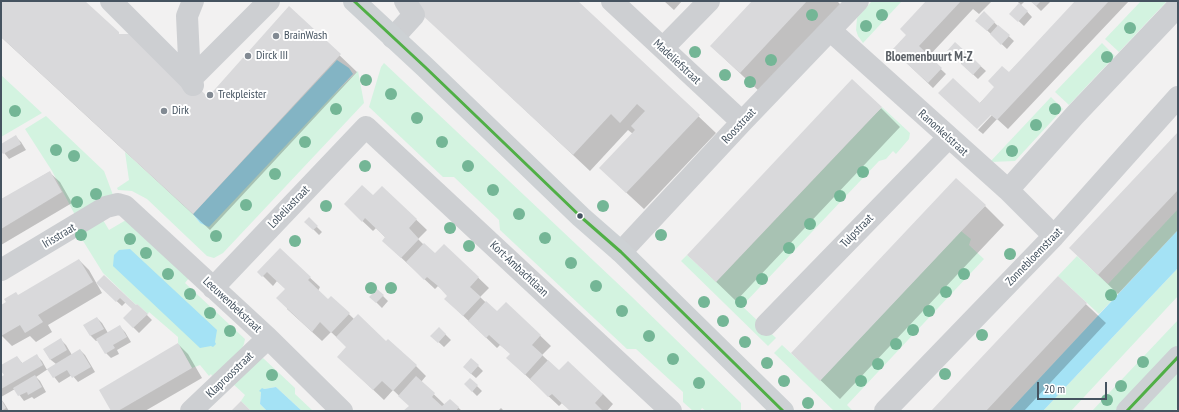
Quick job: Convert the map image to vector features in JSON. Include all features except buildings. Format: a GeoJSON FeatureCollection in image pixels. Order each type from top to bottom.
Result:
{"type":"FeatureCollection","features":[{"type":"Feature","properties":{"kind":"street"},"geometry":{"type":"LineString","coordinates":[[111,1],[194,86]]}},
{"type":"Feature","properties":{"kind":"street"},"geometry":{"type":"LineString","coordinates":[[193,1],[187,16],[194,86]]}},
{"type":"Feature","properties":{"kind":"street"},"geometry":{"type":"LineString","coordinates":[[194,86],[269,1]]}},
{"type":"Feature","properties":{"kind":"street"},"geometry":{"type":"LineString","coordinates":[[354,1],[431,72],[582,217],[621,252],[778,410]]}},
{"type":"Feature","properties":{"kind":"street"},"geometry":{"type":"LineString","coordinates":[[393,38],[414,15],[405,1]]}},
{"type":"Feature","properties":{"kind":"street","name":"Madeliefstraat"},"geometry":{"type":"LineString","coordinates":[[612,1],[742,122]]}},
{"type":"Feature","properties":{"kind":"street"},"geometry":{"type":"LineString","coordinates":[[662,48],[708,1]]}},
{"type":"Feature","properties":{"kind":"street","name":"Roosstraat"},"geometry":{"type":"LineString","coordinates":[[621,252],[742,122],[831,31],[858,1]]}},
{"type":"Feature","properties":{"kind":"street"},"geometry":{"type":"LineString","coordinates":[[1008,190],[1075,114],[1178,6]]}},
{"type":"Feature","properties":{"kind":"street","name":"Ranonkelstraat"},"geometry":{"type":"LineString","coordinates":[[831,31],[948,138],[1008,190],[1054,236]]}},
{"type":"Feature","properties":{"kind":"street","name":"Zonnebloemstraat"},"geometry":{"type":"LineString","coordinates":[[885,411],[1054,236],[1178,97]]}},
{"type":"Feature","properties":{"kind":"street","name":"Lobeliastraat"},"geometry":{"type":"LineString","coordinates":[[213,288],[366,127]]}},
{"type":"Feature","properties":{"kind":"street","name":"Kort-Ambachtlaan"},"geometry":{"type":"LineString","coordinates":[[366,127],[671,411]]}},
{"type":"Feature","properties":{"kind":"street","name":"Tulpstraat"},"geometry":{"type":"LineString","coordinates":[[766,325],[948,138]]}},
{"type":"Feature","properties":{"kind":"street","name":"Leeuwenbekstraat"},"geometry":{"type":"LineString","coordinates":[[118,204],[128,209],[268,338],[342,411]]}},
{"type":"Feature","properties":{"kind":"street","name":"Irisstraat"},"geometry":{"type":"LineString","coordinates":[[1,270],[106,207],[118,204]]}},
{"type":"Feature","properties":{"kind":"street","name":"Klaproosstraat"},"geometry":{"type":"LineString","coordinates":[[191,411],[268,338]]}},
{"type":"Feature","properties":{"kind":"street"},"geometry":{"type":"LineString","coordinates":[[1127,411],[1178,357]]}},
{"type":"Feature","properties":{"kind":"green space"},"geometry":{"type":"Polygon","coordinates":[[[872,1],[902,1],[863,43],[856,30],[857,18],[872,1]]]}},
{"type":"Feature","properties":{"kind":"green space"},"geometry":{"type":"Polygon","coordinates":[[[1141,1],[1167,1],[1119,52],[1105,39],[1141,1]]]}},
{"type":"Feature","properties":{"kind":"green space"},"geometry":{"type":"Polygon","coordinates":[[[1102,43],[1115,56],[1069,105],[1055,92],[1102,43]]]}},
{"type":"Feature","properties":{"kind":"green space"},"geometry":{"type":"Polygon","coordinates":[[[384,63],[631,296],[741,403],[741,411],[706,411],[702,408],[700,411],[693,411],[683,402],[683,392],[636,349],[627,349],[500,230],[499,220],[454,177],[443,177],[369,107],[381,67],[384,63]]]}},
{"type":"Feature","properties":{"kind":"green space"},"geometry":{"type":"Polygon","coordinates":[[[358,71],[364,103],[223,253],[214,258],[207,256],[147,199],[132,191],[118,190],[117,188],[129,180],[125,152],[193,214],[200,223],[358,71]]]}},
{"type":"Feature","properties":{"kind":"green space"},"geometry":{"type":"Polygon","coordinates":[[[1,75],[42,113],[1,137],[1,75]]]}},
{"type":"Feature","properties":{"kind":"green space"},"geometry":{"type":"Polygon","coordinates":[[[1051,97],[1063,109],[1015,161],[990,162],[1051,97]]]}},
{"type":"Feature","properties":{"kind":"green space"},"geometry":{"type":"Polygon","coordinates":[[[882,107],[910,133],[909,139],[896,154],[893,151],[886,159],[879,161],[742,306],[776,338],[768,346],[681,261],[687,255],[716,282],[882,107]]]}},
{"type":"Feature","properties":{"kind":"green space"},"geometry":{"type":"Polygon","coordinates":[[[46,116],[104,171],[113,195],[75,215],[52,171],[25,129],[46,116]]]}},
{"type":"Feature","properties":{"kind":"green space"},"geometry":{"type":"Polygon","coordinates":[[[1178,209],[1178,230],[1099,314],[1058,276],[1077,256],[1108,284],[1178,209]]]}},
{"type":"Feature","properties":{"kind":"green space"},"geometry":{"type":"Polygon","coordinates":[[[103,220],[109,230],[126,220],[189,278],[185,283],[245,339],[241,350],[212,376],[211,374],[209,376],[200,365],[192,368],[178,343],[178,337],[149,312],[148,314],[137,304],[136,305],[103,273],[80,236],[82,235],[81,233],[103,220]]]}},
{"type":"Feature","properties":{"kind":"green space"},"geometry":{"type":"Polygon","coordinates":[[[961,231],[971,239],[969,245],[984,259],[847,405],[853,411],[834,411],[774,353],[782,345],[820,380],[961,231]]]}},
{"type":"Feature","properties":{"kind":"green space"},"geometry":{"type":"Polygon","coordinates":[[[1178,268],[1178,296],[1071,411],[1043,411],[1178,268]]]}},
{"type":"Feature","properties":{"kind":"green space"},"geometry":{"type":"Polygon","coordinates":[[[1178,320],[1178,345],[1116,411],[1092,411],[1178,320]]]}},
{"type":"Feature","properties":{"kind":"green space"},"geometry":{"type":"Polygon","coordinates":[[[263,358],[295,388],[295,394],[313,411],[302,411],[276,387],[264,389],[261,392],[260,404],[267,411],[251,411],[241,401],[245,395],[233,384],[263,358]]]}},
{"type":"Feature","properties":{"kind":"green space"},"geometry":{"type":"Polygon","coordinates":[[[1178,369],[1178,407],[1175,411],[1138,411],[1178,369]]]}},
{"type":"Feature","properties":{"kind":"water"},"geometry":{"type":"Polygon","coordinates":[[[337,60],[349,68],[353,74],[209,227],[200,223],[193,214],[337,60]]]}},
{"type":"Feature","properties":{"kind":"water"},"geometry":{"type":"Polygon","coordinates":[[[1178,230],[1178,268],[1043,411],[1009,411],[1178,230]]]}},
{"type":"Feature","properties":{"kind":"water"},"geometry":{"type":"Polygon","coordinates":[[[130,249],[217,330],[216,344],[213,347],[200,348],[113,266],[114,255],[119,250],[130,249]]]}},
{"type":"Feature","properties":{"kind":"water"},"geometry":{"type":"Polygon","coordinates":[[[276,387],[302,411],[267,411],[260,404],[261,392],[259,391],[262,388],[276,387]]]}},
{"type":"Feature","properties":{"kind":"transit line"},"geometry":{"type":"LineString","coordinates":[[354,1],[581,217],[621,252],[783,411]]}},
{"type":"Feature","properties":{"kind":"transit line"},"geometry":{"type":"LineString","coordinates":[[1127,411],[1178,357]]}},
{"type":"Feature","properties":{"kind":"place","name":"BrainWash"},"geometry":{"type":"Point","coordinates":[276,36]}},
{"type":"Feature","properties":{"kind":"place","name":"Dirck III"},"geometry":{"type":"Point","coordinates":[248,56]}},
{"type":"Feature","properties":{"kind":"place","name":"Trekpleister"},"geometry":{"type":"Point","coordinates":[210,95]}},
{"type":"Feature","properties":{"kind":"place","name":"Dirk"},"geometry":{"type":"Point","coordinates":[164,111]}},
{"type":"Feature","properties":{"kind":"district","name":"Bloemenbuurt M-Z"},"geometry":{"type":"Point","coordinates":[929,57]}}]}
